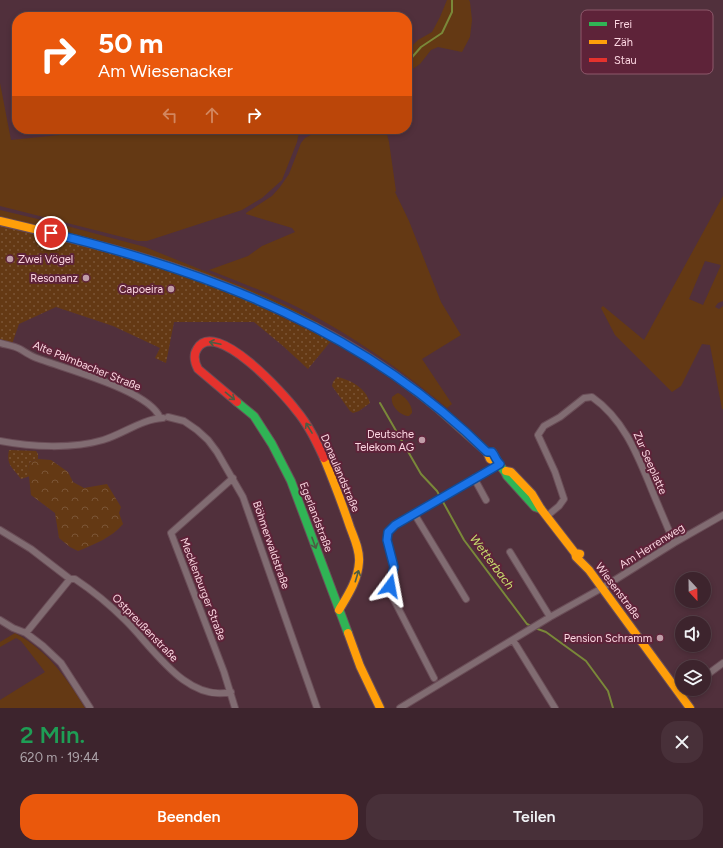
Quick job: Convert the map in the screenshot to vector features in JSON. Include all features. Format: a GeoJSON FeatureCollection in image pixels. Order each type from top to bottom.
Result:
{"type":"FeatureCollection","features":[{"type":"Feature","properties":{"kind":"main road","name":"Wiesenstraße"},"geometry":{"type":"LineString","coordinates":[[0,221],[90,243],[226,286],[328,334],[378,364],[436,406],[487,452],[492,452],[498,463],[506,471],[507,476],[535,507],[541,509],[575,552],[580,554],[585,565],[675,687]]}},
{"type":"Feature","properties":{"kind":"main road","name":"Donaulandstraße"},"geometry":{"type":"LineString","coordinates":[[194,359],[196,350],[204,342],[218,342],[234,350],[254,366],[287,398],[310,430],[333,479],[359,554],[360,565],[354,587],[339,610]]}},
{"type":"Feature","properties":{"kind":"main road","name":"Egerlandstraße"},"geometry":{"type":"LineString","coordinates":[[194,359],[198,369],[207,378],[254,416],[272,444],[290,481],[360,666],[380,708]]}},
{"type":"Feature","properties":{"kind":"main road","name":"Wiesenstraße"},"geometry":{"type":"LineString","coordinates":[[681,696],[690,708]]}},
{"type":"Feature","properties":{"kind":"street","name":"Alte Palmbacher Straße"},"geometry":{"type":"LineString","coordinates":[[0,343],[19,348],[33,357],[71,369],[115,386],[149,403],[158,412],[160,418]]}},
{"type":"Feature","properties":{"kind":"street","name":"Zur Seeplatte"},"geometry":{"type":"LineString","coordinates":[[547,516],[564,500],[555,472],[538,435],[544,426],[560,417],[584,398],[592,398],[601,403],[623,428],[633,445],[674,543]]}},
{"type":"Feature","properties":{"kind":"street","name":"Böhmerwaldstraße"},"geometry":{"type":"LineString","coordinates":[[160,418],[168,417],[184,421],[197,430],[208,440],[233,478],[243,497],[265,555],[302,669],[317,708]]}},
{"type":"Feature","properties":{"kind":"street"},"geometry":{"type":"LineString","coordinates":[[0,441],[46,446],[84,444],[103,440],[151,420],[160,418]]}},
{"type":"Feature","properties":{"kind":"street"},"geometry":{"type":"LineString","coordinates":[[434,678],[391,594],[390,586],[394,567],[387,540],[388,532],[395,525],[498,463]]}},
{"type":"Feature","properties":{"kind":"street","name":"Mecklenburger Straße"},"geometry":{"type":"LineString","coordinates":[[233,478],[171,532],[236,708]]}},
{"type":"Feature","properties":{"kind":"street"},"geometry":{"type":"LineString","coordinates":[[474,478],[486,500]]}},
{"type":"Feature","properties":{"kind":"street"},"geometry":{"type":"LineString","coordinates":[[415,514],[466,598]]}},
{"type":"Feature","properties":{"kind":"street","name":"Am Herrenweg"},"geometry":{"type":"LineString","coordinates":[[400,708],[723,515]]}},
{"type":"Feature","properties":{"kind":"street","name":"Ostpreußenstraße"},"geometry":{"type":"LineString","coordinates":[[0,530],[32,549],[70,579],[75,579],[103,599],[126,621],[164,664],[178,676],[196,687],[208,692],[221,695],[231,692]]}},
{"type":"Feature","properties":{"kind":"street"},"geometry":{"type":"LineString","coordinates":[[510,552],[550,617]]}},
{"type":"Feature","properties":{"kind":"street"},"geometry":{"type":"LineString","coordinates":[[26,632],[70,579]]}},
{"type":"Feature","properties":{"kind":"street"},"geometry":{"type":"LineString","coordinates":[[0,620],[13,628],[26,632],[61,663],[90,708]]}},
{"type":"Feature","properties":{"kind":"street"},"geometry":{"type":"LineString","coordinates":[[513,640],[555,708]]}},
{"type":"Feature","properties":{"kind":"street"},"geometry":{"type":"LineString","coordinates":[[711,672],[723,663]]}},
{"type":"Feature","properties":{"kind":"green space"},"geometry":{"type":"Polygon","coordinates":[[[447,0],[469,0],[472,20],[470,37],[462,52],[438,47],[431,50],[420,64],[412,70],[412,46],[418,40],[432,32],[447,0]]]}},
{"type":"Feature","properties":{"kind":"green space"},"geometry":{"type":"Polygon","coordinates":[[[0,83],[11,140],[69,134],[299,134],[282,180],[262,198],[242,210],[147,241],[138,241],[0,206],[0,83]]]}},
{"type":"Feature","properties":{"kind":"green space"},"geometry":{"type":"Polygon","coordinates":[[[313,134],[387,134],[395,192],[409,221],[441,302],[461,335],[422,359],[452,404],[447,408],[373,352],[313,315],[283,300],[209,270],[248,256],[262,246],[295,232],[292,228],[246,213],[272,196],[280,187],[289,174],[301,143],[305,138],[313,134]]]}},
{"type":"Feature","properties":{"kind":"green space"},"geometry":{"type":"Polygon","coordinates":[[[723,196],[723,301],[718,303],[715,307],[719,309],[723,306],[723,409],[710,345],[702,344],[681,386],[672,392],[615,335],[601,308],[603,306],[644,340],[723,196]],[[705,261],[689,299],[703,305],[721,265],[705,261]]]}},
{"type":"Feature","properties":{"kind":"green space"},"geometry":{"type":"Polygon","coordinates":[[[0,210],[145,247],[266,296],[321,324],[318,326],[259,297],[0,218],[0,210]]]}},
{"type":"Feature","properties":{"kind":"green space"},"geometry":{"type":"Polygon","coordinates":[[[0,226],[84,246],[173,272],[245,299],[331,341],[308,369],[254,322],[174,322],[166,363],[155,358],[160,348],[113,326],[56,307],[19,324],[12,344],[0,339],[0,226]]]}},
{"type":"Feature","properties":{"kind":"green space"},"geometry":{"type":"Polygon","coordinates":[[[337,377],[348,380],[361,389],[365,393],[370,403],[359,411],[353,413],[350,411],[332,386],[337,377]]]}},
{"type":"Feature","properties":{"kind":"green space"},"geometry":{"type":"Polygon","coordinates":[[[398,393],[410,404],[412,413],[409,416],[406,416],[394,407],[392,397],[398,393]]]}},
{"type":"Feature","properties":{"kind":"green space"},"geometry":{"type":"Polygon","coordinates":[[[9,450],[36,451],[38,454],[38,459],[30,462],[28,468],[30,476],[21,479],[12,469],[8,459],[9,450]]]}},
{"type":"Feature","properties":{"kind":"green space"},"geometry":{"type":"Polygon","coordinates":[[[38,459],[51,460],[68,472],[73,482],[84,488],[107,484],[121,507],[119,513],[123,524],[108,537],[91,546],[78,551],[70,547],[59,538],[55,513],[31,495],[28,468],[30,462],[38,459]]]}},
{"type":"Feature","properties":{"kind":"green space"},"geometry":{"type":"Polygon","coordinates":[[[15,633],[27,640],[47,656],[63,675],[85,708],[0,708],[0,700],[45,672],[21,641],[16,638],[0,647],[0,642],[15,633]]]}},
{"type":"Feature","properties":{"kind":"waterway"},"geometry":{"type":"LineString","coordinates":[[412,57],[421,47],[442,33],[452,12],[452,0]]}},
{"type":"Feature","properties":{"kind":"waterway","name":"Wetterbach"},"geometry":{"type":"LineString","coordinates":[[380,403],[421,474],[437,491],[464,540],[527,624],[531,626]]}},
{"type":"Feature","properties":{"kind":"waterway","name":"Wetterbach"},"geometry":{"type":"LineString","coordinates":[[535,628],[546,632],[586,661],[608,691],[613,708]]}},
{"type":"Feature","properties":{"kind":"traffic: fast"},"geometry":{"type":"LineString","coordinates":[[237,402],[254,416],[272,444],[291,481],[348,633]]}},
{"type":"Feature","properties":{"kind":"traffic: fast"},"geometry":{"type":"LineString","coordinates":[[487,452],[492,452],[507,476],[535,507],[541,509]]}},
{"type":"Feature","properties":{"kind":"traffic: slow"},"geometry":{"type":"LineString","coordinates":[[0,221],[142,257],[169,266],[247,295],[315,327]]}},
{"type":"Feature","properties":{"kind":"traffic: slow"},"geometry":{"type":"LineString","coordinates":[[441,411],[487,452],[490,459],[497,462]]}},
{"type":"Feature","properties":{"kind":"traffic: slow"},"geometry":{"type":"LineString","coordinates":[[324,458],[355,540],[359,558],[355,581],[339,610]]}},
{"type":"Feature","properties":{"kind":"traffic: slow"},"geometry":{"type":"LineString","coordinates":[[506,471],[511,472],[532,494],[541,509],[575,553],[580,554]]}},
{"type":"Feature","properties":{"kind":"traffic: slow"},"geometry":{"type":"LineString","coordinates":[[575,553],[576,557],[589,570],[690,708]]}},
{"type":"Feature","properties":{"kind":"traffic: slow"},"geometry":{"type":"LineString","coordinates":[[348,633],[360,666],[380,708]]}},
{"type":"Feature","properties":{"kind":"traffic: jam"},"geometry":{"type":"LineString","coordinates":[[315,327],[348,345],[381,366],[441,411]]}},
{"type":"Feature","properties":{"kind":"traffic: jam"},"geometry":{"type":"LineString","coordinates":[[237,402],[198,369],[195,354],[197,349],[206,342],[219,343],[233,350],[265,376],[300,415],[312,433],[324,458]]}},
{"type":"Feature","properties":{"kind":"place","name":"Zwei Vögel"},"geometry":{"type":"Point","coordinates":[10,259]}},
{"type":"Feature","properties":{"kind":"place","name":"Resonanz"},"geometry":{"type":"Point","coordinates":[86,278]}},
{"type":"Feature","properties":{"kind":"place","name":"Capoeira"},"geometry":{"type":"Point","coordinates":[171,289]}},
{"type":"Feature","properties":{"kind":"place","name":"Deutsche Telekom AG"},"geometry":{"type":"Point","coordinates":[422,440]}},
{"type":"Feature","properties":{"kind":"place","name":"Pension Schramm"},"geometry":{"type":"Point","coordinates":[660,638]}},
{"type":"Feature","properties":{"kind":"route"},"geometry":{"type":"LineString","coordinates":[[51,233],[131,255],[226,286],[279,309],[328,334],[378,364],[461,427],[487,452],[492,452],[496,457],[497,462],[500,464],[395,525],[388,532],[387,540],[394,567],[390,586]]}}]}
